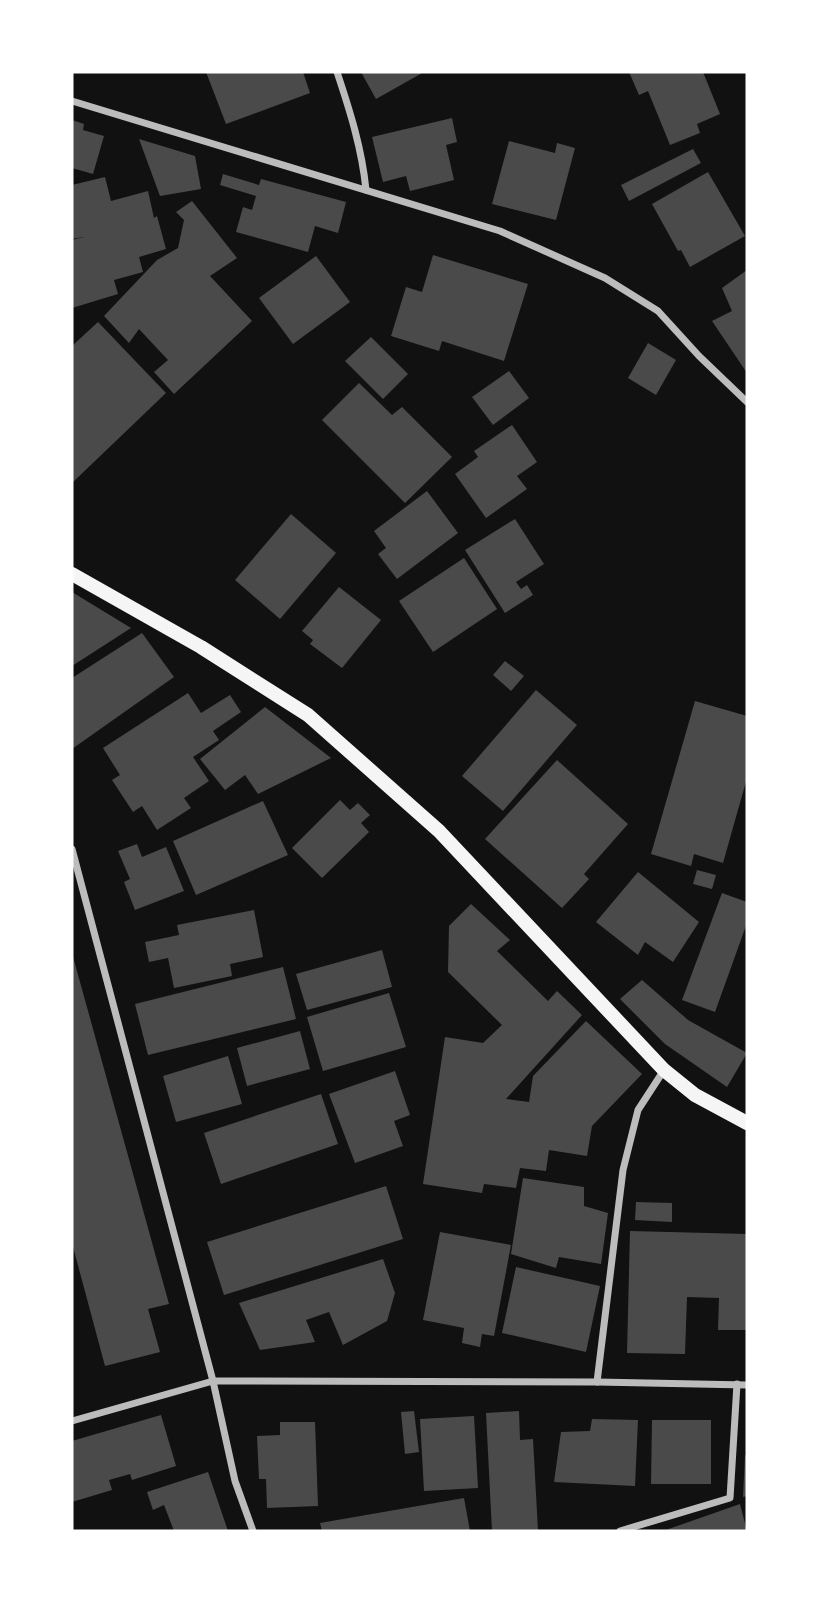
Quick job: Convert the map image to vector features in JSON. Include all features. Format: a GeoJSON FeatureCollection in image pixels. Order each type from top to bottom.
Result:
{"type":"FeatureCollection","features":[{"type":"Feature","properties":{"kind":"main road"},"geometry":{"type":"LineString","coordinates":[[72,574],[201,647],[308,715],[439,831],[664,1070],[695,1094],[747,1123]]}},
{"type":"Feature","properties":{"kind":"street"},"geometry":{"type":"LineString","coordinates":[[337,72],[352,116],[366,190]]}},
{"type":"Feature","properties":{"kind":"street"},"geometry":{"type":"LineString","coordinates":[[72,100],[500,231],[605,278],[658,311],[747,401]]}},
{"type":"Feature","properties":{"kind":"street"},"geometry":{"type":"LineString","coordinates":[[72,849],[213,1381],[235,1481],[253,1531]]}},
{"type":"Feature","properties":{"kind":"street"},"geometry":{"type":"LineString","coordinates":[[597,1382],[623,1170],[638,1110],[664,1070]]}},
{"type":"Feature","properties":{"kind":"street"},"geometry":{"type":"LineString","coordinates":[[72,1420],[213,1381],[747,1385]]}},
{"type":"Feature","properties":{"kind":"street"},"geometry":{"type":"LineString","coordinates":[[620,1531],[730,1498],[737,1384]]}},
{"type":"Feature","properties":{"kind":"building"},"geometry":{"type":"Polygon","coordinates":[[[206,72],[303,72],[310,93],[226,124],[206,72]]]}},
{"type":"Feature","properties":{"kind":"building"},"geometry":{"type":"Polygon","coordinates":[[[361,72],[424,72],[376,99],[361,72]]]}},
{"type":"Feature","properties":{"kind":"building"},"geometry":{"type":"Polygon","coordinates":[[[629,72],[703,72],[720,114],[697,124],[700,133],[670,145],[648,91],[639,95],[629,72]]]}},
{"type":"Feature","properties":{"kind":"building"},"geometry":{"type":"Polygon","coordinates":[[[452,118],[457,142],[446,145],[454,180],[410,191],[406,176],[383,182],[372,137],[452,118]]]}},
{"type":"Feature","properties":{"kind":"building"},"geometry":{"type":"Polygon","coordinates":[[[72,120],[84,124],[83,130],[104,136],[93,174],[72,168],[72,120]]]}},
{"type":"Feature","properties":{"kind":"building"},"geometry":{"type":"Polygon","coordinates":[[[139,139],[195,156],[201,189],[160,196],[139,139]]]}},
{"type":"Feature","properties":{"kind":"building"},"geometry":{"type":"Polygon","coordinates":[[[509,141],[555,153],[557,143],[575,148],[556,220],[492,204],[509,141]]]}},
{"type":"Feature","properties":{"kind":"building"},"geometry":{"type":"Polygon","coordinates":[[[693,149],[701,163],[629,201],[621,185],[693,149]]]}},
{"type":"Feature","properties":{"kind":"building"},"geometry":{"type":"Polygon","coordinates":[[[708,172],[745,236],[690,267],[652,204],[708,172]]]}},
{"type":"Feature","properties":{"kind":"building"},"geometry":{"type":"Polygon","coordinates":[[[223,174],[259,185],[261,179],[346,202],[338,233],[315,226],[308,252],[236,232],[243,207],[252,210],[256,196],[220,185],[223,174]]]}},
{"type":"Feature","properties":{"kind":"building"},"geometry":{"type":"Polygon","coordinates":[[[105,177],[111,201],[148,191],[154,218],[157,216],[166,249],[139,257],[143,272],[114,280],[118,294],[72,308],[72,240],[84,237],[72,239],[72,185],[105,177]]]}},
{"type":"Feature","properties":{"kind":"building"},"geometry":{"type":"Polygon","coordinates":[[[192,201],[237,258],[210,276],[252,321],[174,394],[154,372],[168,360],[139,329],[129,343],[104,316],[157,260],[178,248],[184,220],[176,212],[192,201]]]}},
{"type":"Feature","properties":{"kind":"building"},"geometry":{"type":"Polygon","coordinates":[[[433,255],[528,284],[504,361],[442,341],[439,351],[391,336],[406,287],[422,292],[433,255]]]}},
{"type":"Feature","properties":{"kind":"building"},"geometry":{"type":"Polygon","coordinates":[[[316,256],[350,302],[293,344],[259,298],[316,256]]]}},
{"type":"Feature","properties":{"kind":"building"},"geometry":{"type":"Polygon","coordinates":[[[747,270],[747,373],[712,321],[732,311],[722,288],[747,270]]]}},
{"type":"Feature","properties":{"kind":"building"},"geometry":{"type":"Polygon","coordinates":[[[98,322],[166,393],[72,483],[72,346],[98,322]]]}},
{"type":"Feature","properties":{"kind":"building"},"geometry":{"type":"Polygon","coordinates":[[[371,337],[408,374],[383,399],[345,361],[371,337]]]}},
{"type":"Feature","properties":{"kind":"building"},"geometry":{"type":"Polygon","coordinates":[[[648,343],[676,360],[656,395],[628,378],[648,343]]]}},
{"type":"Feature","properties":{"kind":"building"},"geometry":{"type":"Polygon","coordinates":[[[509,371],[529,398],[493,425],[472,397],[509,371]]]}},
{"type":"Feature","properties":{"kind":"building"},"geometry":{"type":"Polygon","coordinates":[[[359,383],[392,415],[402,407],[452,457],[405,503],[322,420],[359,383]]]}},
{"type":"Feature","properties":{"kind":"building"},"geometry":{"type":"Polygon","coordinates":[[[512,425],[537,462],[517,476],[527,489],[486,518],[455,474],[478,457],[474,451],[512,425]]]}},
{"type":"Feature","properties":{"kind":"building"},"geometry":{"type":"Polygon","coordinates":[[[427,491],[458,533],[397,579],[378,554],[386,548],[374,531],[427,491]]]}},
{"type":"Feature","properties":{"kind":"building"},"geometry":{"type":"Polygon","coordinates":[[[291,514],[336,553],[280,619],[235,580],[291,514]]]}},
{"type":"Feature","properties":{"kind":"building"},"geometry":{"type":"Polygon","coordinates":[[[515,519],[544,564],[516,582],[521,589],[527,585],[533,595],[505,613],[465,550],[515,519]]]}},
{"type":"Feature","properties":{"kind":"building"},"geometry":{"type":"Polygon","coordinates":[[[464,558],[497,609],[433,652],[399,601],[464,558]]]}},
{"type":"Feature","properties":{"kind":"building"},"geometry":{"type":"Polygon","coordinates":[[[339,587],[381,620],[342,668],[310,644],[313,640],[302,631],[339,587]]]}},
{"type":"Feature","properties":{"kind":"building"},"geometry":{"type":"Polygon","coordinates":[[[72,592],[131,628],[72,666],[72,592]]]}},
{"type":"Feature","properties":{"kind":"building"},"geometry":{"type":"Polygon","coordinates":[[[142,633],[174,677],[72,749],[72,678],[142,633]]]}},
{"type":"Feature","properties":{"kind":"building"},"geometry":{"type":"Polygon","coordinates":[[[505,661],[524,676],[511,691],[493,675],[505,661]]]}},
{"type":"Feature","properties":{"kind":"building"},"geometry":{"type":"Polygon","coordinates":[[[536,690],[577,725],[503,811],[462,776],[536,690]]]}},
{"type":"Feature","properties":{"kind":"building"},"geometry":{"type":"Polygon","coordinates":[[[188,693],[201,713],[230,695],[241,712],[213,731],[219,740],[193,757],[209,781],[184,798],[191,808],[157,830],[142,806],[133,812],[112,780],[120,775],[103,748],[188,693]]]}},
{"type":"Feature","properties":{"kind":"building"},"geometry":{"type":"Polygon","coordinates":[[[695,701],[747,716],[747,778],[723,863],[694,854],[691,866],[651,854],[695,701]]]}},
{"type":"Feature","properties":{"kind":"building"},"geometry":{"type":"Polygon","coordinates":[[[265,707],[331,758],[258,794],[245,775],[225,790],[200,759],[265,707]]]}},
{"type":"Feature","properties":{"kind":"building"},"geometry":{"type":"Polygon","coordinates":[[[557,760],[628,824],[584,874],[589,879],[562,908],[485,839],[557,760]]]}},
{"type":"Feature","properties":{"kind":"building"},"geometry":{"type":"Polygon","coordinates":[[[340,800],[350,810],[358,803],[370,815],[361,823],[369,832],[322,878],[292,848],[340,800]]]}},
{"type":"Feature","properties":{"kind":"building"},"geometry":{"type":"Polygon","coordinates":[[[263,801],[288,855],[196,895],[173,841],[263,801]]]}},
{"type":"Feature","properties":{"kind":"building"},"geometry":{"type":"Polygon","coordinates":[[[137,844],[142,857],[166,847],[184,891],[135,910],[124,882],[130,879],[118,851],[137,844]]]}},
{"type":"Feature","properties":{"kind":"building"},"geometry":{"type":"Polygon","coordinates":[[[697,870],[716,875],[712,889],[693,884],[697,870]]]}},
{"type":"Feature","properties":{"kind":"building"},"geometry":{"type":"Polygon","coordinates":[[[638,872],[699,922],[673,962],[645,942],[638,955],[596,922],[638,872]]]}},
{"type":"Feature","properties":{"kind":"building"},"geometry":{"type":"Polygon","coordinates":[[[722,893],[747,902],[747,923],[715,1012],[682,1000],[722,893]]]}},
{"type":"Feature","properties":{"kind":"building"},"geometry":{"type":"Polygon","coordinates":[[[471,904],[510,940],[497,951],[548,1001],[557,991],[582,1015],[506,1099],[529,1102],[533,1076],[586,1021],[642,1074],[592,1126],[587,1156],[549,1150],[546,1171],[520,1168],[516,1188],[484,1184],[482,1193],[423,1184],[445,1037],[483,1043],[502,1025],[448,972],[449,926],[471,904]]]}},
{"type":"Feature","properties":{"kind":"building"},"geometry":{"type":"Polygon","coordinates":[[[254,910],[263,957],[230,964],[232,976],[174,988],[168,958],[149,962],[145,942],[179,935],[177,925],[254,910]]]}},
{"type":"Feature","properties":{"kind":"building"},"geometry":{"type":"Polygon","coordinates":[[[382,950],[392,987],[307,1010],[296,974],[382,950]]]}},
{"type":"Feature","properties":{"kind":"building"},"geometry":{"type":"Polygon","coordinates":[[[72,953],[169,1304],[148,1309],[160,1352],[105,1366],[72,1243],[72,953]]]}},
{"type":"Feature","properties":{"kind":"building"},"geometry":{"type":"Polygon","coordinates":[[[283,967],[296,1019],[148,1055],[135,1004],[283,967]]]}},
{"type":"Feature","properties":{"kind":"building"},"geometry":{"type":"Polygon","coordinates":[[[642,980],[688,1020],[747,1053],[727,1087],[665,1044],[620,999],[642,980]]]}},
{"type":"Feature","properties":{"kind":"building"},"geometry":{"type":"Polygon","coordinates":[[[389,993],[406,1047],[323,1071],[307,1017],[389,993]]]}},
{"type":"Feature","properties":{"kind":"building"},"geometry":{"type":"Polygon","coordinates":[[[300,1031],[310,1069],[247,1086],[237,1048],[300,1031]]]}},
{"type":"Feature","properties":{"kind":"building"},"geometry":{"type":"Polygon","coordinates":[[[228,1056],[242,1104],[176,1122],[163,1076],[228,1056]]]}},
{"type":"Feature","properties":{"kind":"building"},"geometry":{"type":"Polygon","coordinates":[[[395,1071],[410,1115],[394,1121],[403,1146],[355,1163],[329,1094],[395,1071]]]}},
{"type":"Feature","properties":{"kind":"building"},"geometry":{"type":"Polygon","coordinates":[[[321,1094],[338,1144],[221,1184],[204,1133],[321,1094]]]}},
{"type":"Feature","properties":{"kind":"building"},"geometry":{"type":"Polygon","coordinates":[[[523,1178],[584,1187],[584,1206],[608,1213],[601,1264],[559,1257],[556,1268],[511,1254],[523,1178]]]}},
{"type":"Feature","properties":{"kind":"building"},"geometry":{"type":"Polygon","coordinates":[[[386,1186],[403,1239],[224,1295],[207,1242],[386,1186]]]}},
{"type":"Feature","properties":{"kind":"building"},"geometry":{"type":"Polygon","coordinates":[[[636,1202],[672,1203],[672,1222],[635,1220],[636,1202]]]}},
{"type":"Feature","properties":{"kind":"building"},"geometry":{"type":"Polygon","coordinates":[[[630,1231],[747,1234],[747,1330],[718,1330],[719,1298],[687,1297],[685,1354],[627,1353],[630,1231]]]}},
{"type":"Feature","properties":{"kind":"building"},"geometry":{"type":"Polygon","coordinates":[[[440,1232],[511,1245],[494,1336],[482,1334],[480,1347],[462,1343],[464,1328],[423,1320],[440,1232]]]}},
{"type":"Feature","properties":{"kind":"building"},"geometry":{"type":"Polygon","coordinates":[[[383,1259],[395,1293],[387,1321],[343,1345],[329,1312],[306,1320],[315,1342],[260,1350],[239,1303],[383,1259]]]}},
{"type":"Feature","properties":{"kind":"building"},"geometry":{"type":"Polygon","coordinates":[[[516,1267],[600,1286],[586,1352],[502,1333],[516,1267]]]}},
{"type":"Feature","properties":{"kind":"building"},"geometry":{"type":"Polygon","coordinates":[[[414,1411],[419,1452],[405,1454],[401,1412],[414,1411]]]}},
{"type":"Feature","properties":{"kind":"building"},"geometry":{"type":"Polygon","coordinates":[[[519,1411],[520,1440],[533,1439],[538,1531],[492,1531],[486,1413],[519,1411]]]}},
{"type":"Feature","properties":{"kind":"building"},"geometry":{"type":"Polygon","coordinates":[[[161,1415],[176,1466],[132,1480],[130,1474],[109,1480],[112,1490],[72,1502],[72,1441],[161,1415]]]}},
{"type":"Feature","properties":{"kind":"building"},"geometry":{"type":"Polygon","coordinates":[[[474,1416],[478,1488],[424,1491],[420,1419],[474,1416]]]}},
{"type":"Feature","properties":{"kind":"building"},"geometry":{"type":"Polygon","coordinates":[[[592,1419],[638,1420],[635,1486],[554,1482],[561,1432],[590,1431],[592,1419]]]}},
{"type":"Feature","properties":{"kind":"building"},"geometry":{"type":"Polygon","coordinates":[[[652,1420],[711,1420],[711,1484],[651,1484],[652,1420]]]}},
{"type":"Feature","properties":{"kind":"building"},"geometry":{"type":"Polygon","coordinates":[[[280,1422],[315,1422],[318,1506],[267,1508],[266,1479],[259,1479],[257,1436],[280,1435],[280,1422]]]}},
{"type":"Feature","properties":{"kind":"building"},"geometry":{"type":"Polygon","coordinates":[[[745,1455],[747,1496],[743,1497],[745,1455]]]}},
{"type":"Feature","properties":{"kind":"building"},"geometry":{"type":"Polygon","coordinates":[[[208,1472],[228,1531],[174,1531],[164,1505],[153,1510],[147,1492],[208,1472]]]}},
{"type":"Feature","properties":{"kind":"building"},"geometry":{"type":"Polygon","coordinates":[[[464,1498],[470,1531],[322,1531],[320,1523],[464,1498]]]}},
{"type":"Feature","properties":{"kind":"building"},"geometry":{"type":"Polygon","coordinates":[[[740,1504],[747,1531],[663,1531],[740,1504]]]}}]}
